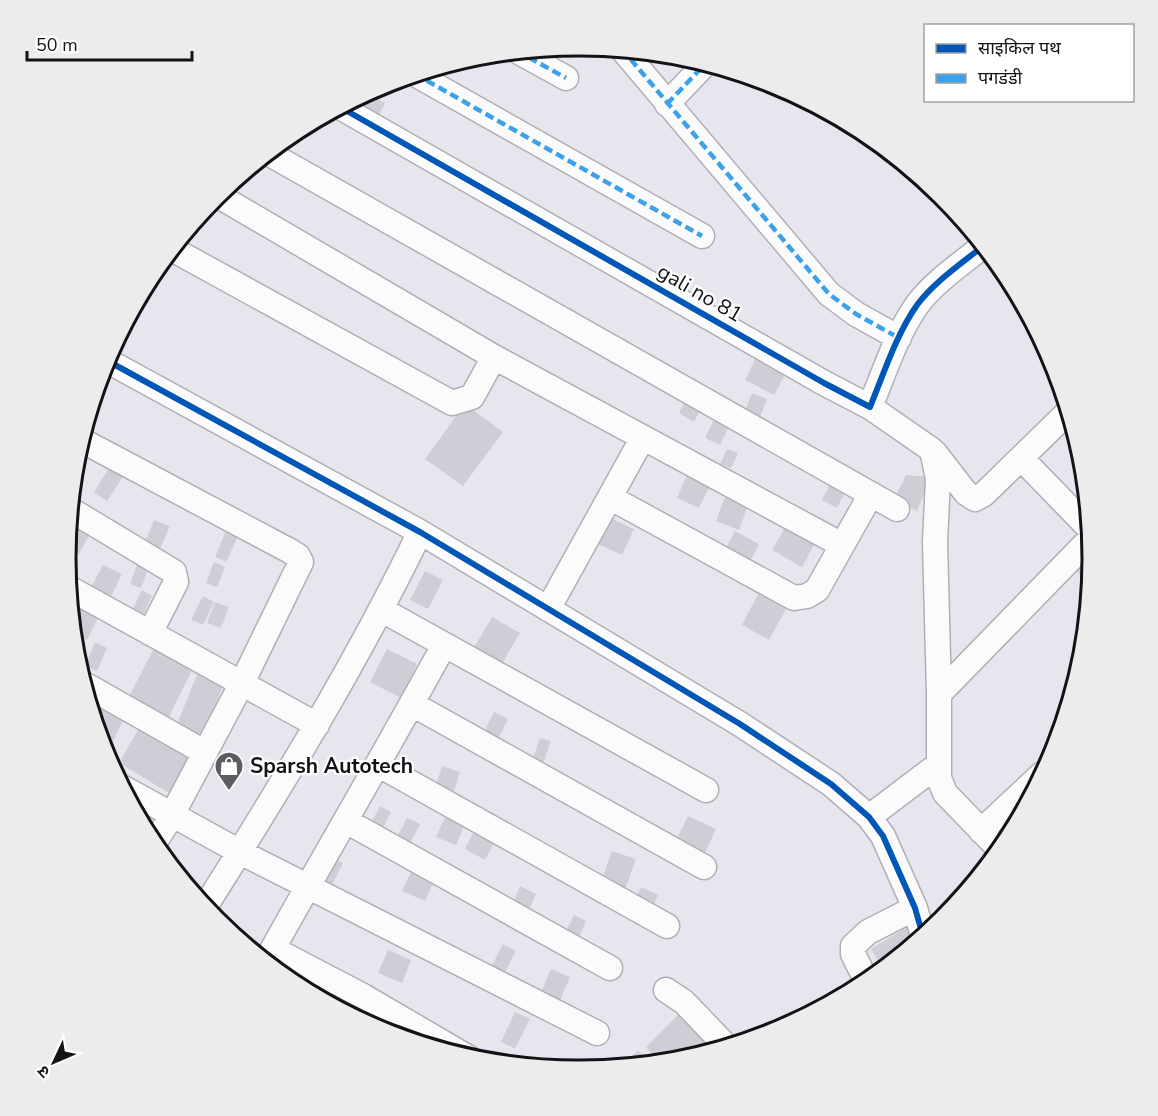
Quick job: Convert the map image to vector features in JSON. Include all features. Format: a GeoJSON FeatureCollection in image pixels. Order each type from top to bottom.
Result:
{"type":"FeatureCollection","features":[{"type":"Feature","properties":{"kind":"street"},"geometry":{"type":"LineString","coordinates":[[530,58],[566,78]]}},
{"type":"Feature","properties":{"kind":"street"},"geometry":{"type":"LineString","coordinates":[[630,59],[829,294],[856,314],[899,338]]}},
{"type":"Feature","properties":{"kind":"street"},"geometry":{"type":"LineString","coordinates":[[667,104],[699,70]]}},
{"type":"Feature","properties":{"kind":"street"},"geometry":{"type":"LineString","coordinates":[[425,80],[702,236]]}},
{"type":"Feature","properties":{"kind":"street","name":"gali no 81"},"geometry":{"type":"LineString","coordinates":[[348,112],[804,372],[870,407],[932,450],[966,492],[975,499],[984,494],[1021,458]]}},
{"type":"Feature","properties":{"kind":"street"},"geometry":{"type":"LineString","coordinates":[[275,157],[897,509]]}},
{"type":"Feature","properties":{"kind":"street"},"geometry":{"type":"LineString","coordinates":[[227,201],[494,357],[642,439],[842,545]]}},
{"type":"Feature","properties":{"kind":"street"},"geometry":{"type":"LineString","coordinates":[[870,407],[905,324],[918,304],[977,251]]}},
{"type":"Feature","properties":{"kind":"street"},"geometry":{"type":"LineString","coordinates":[[179,253],[452,403],[472,397],[494,357]]}},
{"type":"Feature","properties":{"kind":"street"},"geometry":{"type":"LineString","coordinates":[[115,365],[420,532],[740,724],[831,784],[869,817],[883,836],[915,908],[920,926]]}},
{"type":"Feature","properties":{"kind":"street"},"geometry":{"type":"LineString","coordinates":[[1061,419],[1021,458],[1079,518]]}},
{"type":"Feature","properties":{"kind":"street"},"geometry":{"type":"LineString","coordinates":[[548,609],[642,439]]}},
{"type":"Feature","properties":{"kind":"street"},"geometry":{"type":"LineString","coordinates":[[90,446],[298,556],[302,562],[242,683],[160,835]]}},
{"type":"Feature","properties":{"kind":"street"},"geometry":{"type":"LineString","coordinates":[[932,450],[938,479],[935,542],[939,778],[945,793],[993,843]]}},
{"type":"Feature","properties":{"kind":"street"},"geometry":{"type":"LineString","coordinates":[[611,498],[794,598],[807,596],[817,590],[871,494]]}},
{"type":"Feature","properties":{"kind":"street"},"geometry":{"type":"LineString","coordinates":[[79,515],[174,572],[176,582],[150,633]]}},
{"type":"Feature","properties":{"kind":"street"},"geometry":{"type":"LineString","coordinates":[[210,899],[317,725],[382,610],[420,532]]}},
{"type":"Feature","properties":{"kind":"street"},"geometry":{"type":"LineString","coordinates":[[939,694],[1081,548]]}},
{"type":"Feature","properties":{"kind":"street"},"geometry":{"type":"LineString","coordinates":[[78,593],[317,725]]}},
{"type":"Feature","properties":{"kind":"street"},"geometry":{"type":"LineString","coordinates":[[382,610],[706,790]]}},
{"type":"Feature","properties":{"kind":"street"},"geometry":{"type":"LineString","coordinates":[[270,954],[379,765],[444,645]]}},
{"type":"Feature","properties":{"kind":"street"},"geometry":{"type":"LineString","coordinates":[[95,690],[204,752]]}},
{"type":"Feature","properties":{"kind":"street"},"geometry":{"type":"LineString","coordinates":[[412,704],[704,867]]}},
{"type":"Feature","properties":{"kind":"street"},"geometry":{"type":"LineString","coordinates":[[869,817],[939,764]]}},
{"type":"Feature","properties":{"kind":"street"},"geometry":{"type":"LineString","coordinates":[[379,765],[668,926]]}},
{"type":"Feature","properties":{"kind":"street"},"geometry":{"type":"LineString","coordinates":[[981,831],[1024,791]]}},
{"type":"Feature","properties":{"kind":"street"},"geometry":{"type":"LineString","coordinates":[[136,795],[240,852],[597,1033]]}},
{"type":"Feature","properties":{"kind":"street"},"geometry":{"type":"LineString","coordinates":[[346,821],[610,968]]}},
{"type":"Feature","properties":{"kind":"street"},"geometry":{"type":"LineString","coordinates":[[862,973],[853,954],[854,946],[868,932],[915,908]]}},
{"type":"Feature","properties":{"kind":"street"},"geometry":{"type":"LineString","coordinates":[[272,956],[363,996],[438,1040]]}},
{"type":"Feature","properties":{"kind":"street"},"geometry":{"type":"LineString","coordinates":[[666,990],[684,1002],[720,1040]]}},
{"type":"Feature","properties":{"kind":"building"},"geometry":{"type":"Polygon","coordinates":[[[376,99],[385,103],[377,119],[358,109],[359,106],[376,99]]]}},
{"type":"Feature","properties":{"kind":"building"},"geometry":{"type":"Polygon","coordinates":[[[758,353],[788,369],[774,395],[745,380],[758,353]]]}},
{"type":"Feature","properties":{"kind":"building"},"geometry":{"type":"Polygon","coordinates":[[[690,392],[705,401],[694,422],[679,413],[690,392]]]}},
{"type":"Feature","properties":{"kind":"building"},"geometry":{"type":"Polygon","coordinates":[[[752,393],[767,399],[758,422],[743,415],[752,393]]]}},
{"type":"Feature","properties":{"kind":"building"},"geometry":{"type":"Polygon","coordinates":[[[465,404],[503,432],[463,486],[425,459],[465,404]]]}},
{"type":"Feature","properties":{"kind":"building"},"geometry":{"type":"Polygon","coordinates":[[[716,415],[731,422],[720,445],[705,438],[716,415]]]}},
{"type":"Feature","properties":{"kind":"building"},"geometry":{"type":"Polygon","coordinates":[[[727,449],[738,453],[731,468],[720,464],[727,449]]]}},
{"type":"Feature","properties":{"kind":"building"},"geometry":{"type":"Polygon","coordinates":[[[109,468],[123,477],[107,501],[94,492],[109,468]]]}},
{"type":"Feature","properties":{"kind":"building"},"geometry":{"type":"Polygon","coordinates":[[[688,473],[711,484],[699,508],[677,498],[688,473]]]}},
{"type":"Feature","properties":{"kind":"building"},"geometry":{"type":"Polygon","coordinates":[[[906,475],[931,477],[917,511],[894,500],[906,475]]]}},
{"type":"Feature","properties":{"kind":"building"},"geometry":{"type":"Polygon","coordinates":[[[834,476],[849,484],[837,508],[822,500],[834,476]]]}},
{"type":"Feature","properties":{"kind":"building"},"geometry":{"type":"Polygon","coordinates":[[[725,497],[748,505],[739,530],[716,521],[725,497]]]}},
{"type":"Feature","properties":{"kind":"building"},"geometry":{"type":"Polygon","coordinates":[[[604,515],[634,529],[622,555],[592,541],[604,515]]]}},
{"type":"Feature","properties":{"kind":"building"},"geometry":{"type":"Polygon","coordinates":[[[154,520],[170,526],[159,551],[144,545],[154,520]]]}},
{"type":"Feature","properties":{"kind":"building"},"geometry":{"type":"Polygon","coordinates":[[[78,522],[92,530],[79,554],[76,552],[78,522]]]}},
{"type":"Feature","properties":{"kind":"building"},"geometry":{"type":"Polygon","coordinates":[[[784,529],[814,545],[802,567],[772,550],[784,529]]]}},
{"type":"Feature","properties":{"kind":"building"},"geometry":{"type":"Polygon","coordinates":[[[226,531],[238,536],[226,562],[215,557],[226,531]]]}},
{"type":"Feature","properties":{"kind":"building"},"geometry":{"type":"Polygon","coordinates":[[[735,531],[759,544],[745,571],[721,558],[735,531]]]}},
{"type":"Feature","properties":{"kind":"building"},"geometry":{"type":"Polygon","coordinates":[[[1082,555],[1081,575],[1071,565],[1082,555]]]}},
{"type":"Feature","properties":{"kind":"building"},"geometry":{"type":"Polygon","coordinates":[[[138,562],[149,567],[141,588],[130,584],[138,562]]]}},
{"type":"Feature","properties":{"kind":"building"},"geometry":{"type":"Polygon","coordinates":[[[214,562],[225,567],[217,587],[206,583],[214,562]]]}},
{"type":"Feature","properties":{"kind":"building"},"geometry":{"type":"Polygon","coordinates":[[[103,565],[122,574],[109,601],[89,591],[103,565]]]}},
{"type":"Feature","properties":{"kind":"building"},"geometry":{"type":"Polygon","coordinates":[[[425,571],[443,580],[428,609],[410,600],[425,571]]]}},
{"type":"Feature","properties":{"kind":"building"},"geometry":{"type":"Polygon","coordinates":[[[142,590],[152,596],[140,621],[130,615],[142,590]]]}},
{"type":"Feature","properties":{"kind":"building"},"geometry":{"type":"Polygon","coordinates":[[[758,594],[786,609],[769,640],[742,625],[758,594]]]}},
{"type":"Feature","properties":{"kind":"building"},"geometry":{"type":"Polygon","coordinates":[[[203,596],[214,602],[203,625],[191,620],[203,596]]]}},
{"type":"Feature","properties":{"kind":"building"},"geometry":{"type":"Polygon","coordinates":[[[215,602],[229,607],[221,628],[207,623],[215,602]]]}},
{"type":"Feature","properties":{"kind":"building"},"geometry":{"type":"Polygon","coordinates":[[[82,605],[100,613],[87,640],[83,638],[80,610],[82,605]]]}},
{"type":"Feature","properties":{"kind":"building"},"geometry":{"type":"Polygon","coordinates":[[[492,617],[520,633],[501,665],[473,649],[492,617]]]}},
{"type":"Feature","properties":{"kind":"building"},"geometry":{"type":"Polygon","coordinates":[[[95,642],[107,648],[97,671],[89,668],[87,661],[95,642]]]}},
{"type":"Feature","properties":{"kind":"building"},"geometry":{"type":"Polygon","coordinates":[[[155,646],[194,666],[168,719],[128,699],[155,646]]]}},
{"type":"Feature","properties":{"kind":"building"},"geometry":{"type":"Polygon","coordinates":[[[387,649],[417,664],[401,698],[370,682],[387,649]]]}},
{"type":"Feature","properties":{"kind":"building"},"geometry":{"type":"Polygon","coordinates":[[[198,672],[224,683],[203,737],[176,727],[198,672]]]}},
{"type":"Feature","properties":{"kind":"building"},"geometry":{"type":"Polygon","coordinates":[[[97,697],[127,712],[112,743],[97,697]]]}},
{"type":"Feature","properties":{"kind":"building"},"geometry":{"type":"Polygon","coordinates":[[[494,712],[508,719],[496,743],[482,736],[494,712]]]}},
{"type":"Feature","properties":{"kind":"building"},"geometry":{"type":"Polygon","coordinates":[[[144,720],[196,751],[171,794],[120,761],[144,720]]]}},
{"type":"Feature","properties":{"kind":"building"},"geometry":{"type":"Polygon","coordinates":[[[540,738],[551,741],[543,764],[532,761],[540,738]]]}},
{"type":"Feature","properties":{"kind":"building"},"geometry":{"type":"Polygon","coordinates":[[[442,766],[460,772],[452,797],[434,792],[442,766]]]}},
{"type":"Feature","properties":{"kind":"building"},"geometry":{"type":"Polygon","coordinates":[[[380,806],[391,812],[380,834],[368,829],[380,806]]]}},
{"type":"Feature","properties":{"kind":"building"},"geometry":{"type":"Polygon","coordinates":[[[448,810],[467,819],[456,845],[436,837],[448,810]]]}},
{"type":"Feature","properties":{"kind":"building"},"geometry":{"type":"Polygon","coordinates":[[[688,816],[716,829],[704,855],[676,841],[688,816]]]}},
{"type":"Feature","properties":{"kind":"building"},"geometry":{"type":"Polygon","coordinates":[[[407,818],[420,824],[408,848],[395,841],[407,818]]]}},
{"type":"Feature","properties":{"kind":"building"},"geometry":{"type":"Polygon","coordinates":[[[476,827],[497,838],[485,860],[465,849],[476,827]]]}},
{"type":"Feature","properties":{"kind":"building"},"geometry":{"type":"Polygon","coordinates":[[[612,851],[636,859],[625,890],[601,882],[612,851]]]}},
{"type":"Feature","properties":{"kind":"building"},"geometry":{"type":"Polygon","coordinates":[[[330,857],[343,863],[332,885],[319,879],[330,857]]]}},
{"type":"Feature","properties":{"kind":"building"},"geometry":{"type":"Polygon","coordinates":[[[413,868],[435,878],[425,901],[402,891],[413,868]]]}},
{"type":"Feature","properties":{"kind":"building"},"geometry":{"type":"Polygon","coordinates":[[[520,886],[536,894],[527,915],[511,908],[520,886]]]}},
{"type":"Feature","properties":{"kind":"building"},"geometry":{"type":"Polygon","coordinates":[[[641,887],[658,895],[652,908],[634,901],[641,887]]]}},
{"type":"Feature","properties":{"kind":"building"},"geometry":{"type":"Polygon","coordinates":[[[574,915],[586,921],[576,944],[563,938],[574,915]]]}},
{"type":"Feature","properties":{"kind":"building"},"geometry":{"type":"Polygon","coordinates":[[[907,927],[912,935],[879,962],[871,949],[907,927]]]}},
{"type":"Feature","properties":{"kind":"building"},"geometry":{"type":"Polygon","coordinates":[[[503,944],[516,951],[502,977],[489,971],[503,944]]]}},
{"type":"Feature","properties":{"kind":"building"},"geometry":{"type":"Polygon","coordinates":[[[388,950],[411,960],[402,983],[378,973],[388,950]]]}},
{"type":"Feature","properties":{"kind":"building"},"geometry":{"type":"Polygon","coordinates":[[[286,966],[301,973],[300,976],[286,966]]]}},
{"type":"Feature","properties":{"kind":"building"},"geometry":{"type":"Polygon","coordinates":[[[551,969],[570,977],[558,1005],[539,997],[551,969]]]}},
{"type":"Feature","properties":{"kind":"building"},"geometry":{"type":"Polygon","coordinates":[[[307,976],[343,991],[340,1000],[328,993],[306,979],[307,976]]]}},
{"type":"Feature","properties":{"kind":"building"},"geometry":{"type":"Polygon","coordinates":[[[515,1012],[530,1019],[515,1049],[501,1042],[515,1012]]]}},
{"type":"Feature","properties":{"kind":"building"},"geometry":{"type":"Polygon","coordinates":[[[681,1012],[709,1043],[653,1055],[646,1047],[681,1012]]]}},
{"type":"Feature","properties":{"kind":"building"},"geometry":{"type":"Polygon","coordinates":[[[638,1050],[644,1056],[631,1057],[638,1050]]]}},
{"type":"Feature","properties":{"kind":"marked path"},"geometry":{"type":"LineString","coordinates":[[530,58],[566,78]]}},
{"type":"Feature","properties":{"kind":"marked path"},"geometry":{"type":"LineString","coordinates":[[630,59],[829,294],[856,314],[899,338]]}},
{"type":"Feature","properties":{"kind":"marked path"},"geometry":{"type":"LineString","coordinates":[[667,104],[699,70]]}},
{"type":"Feature","properties":{"kind":"marked path"},"geometry":{"type":"LineString","coordinates":[[425,80],[702,236]]}},
{"type":"Feature","properties":{"kind":"cycle path"},"geometry":{"type":"LineString","coordinates":[[348,112],[870,407],[897,341],[917,305],[940,281],[977,251]]}},
{"type":"Feature","properties":{"kind":"cycle path"},"geometry":{"type":"LineString","coordinates":[[115,365],[420,532],[740,724],[831,784],[869,817],[883,836],[915,908],[920,926]]}},
{"type":"Feature","properties":{"kind":"place","name":"Sparsh Autotech"},"geometry":{"type":"Point","coordinates":[229,792]}}]}
